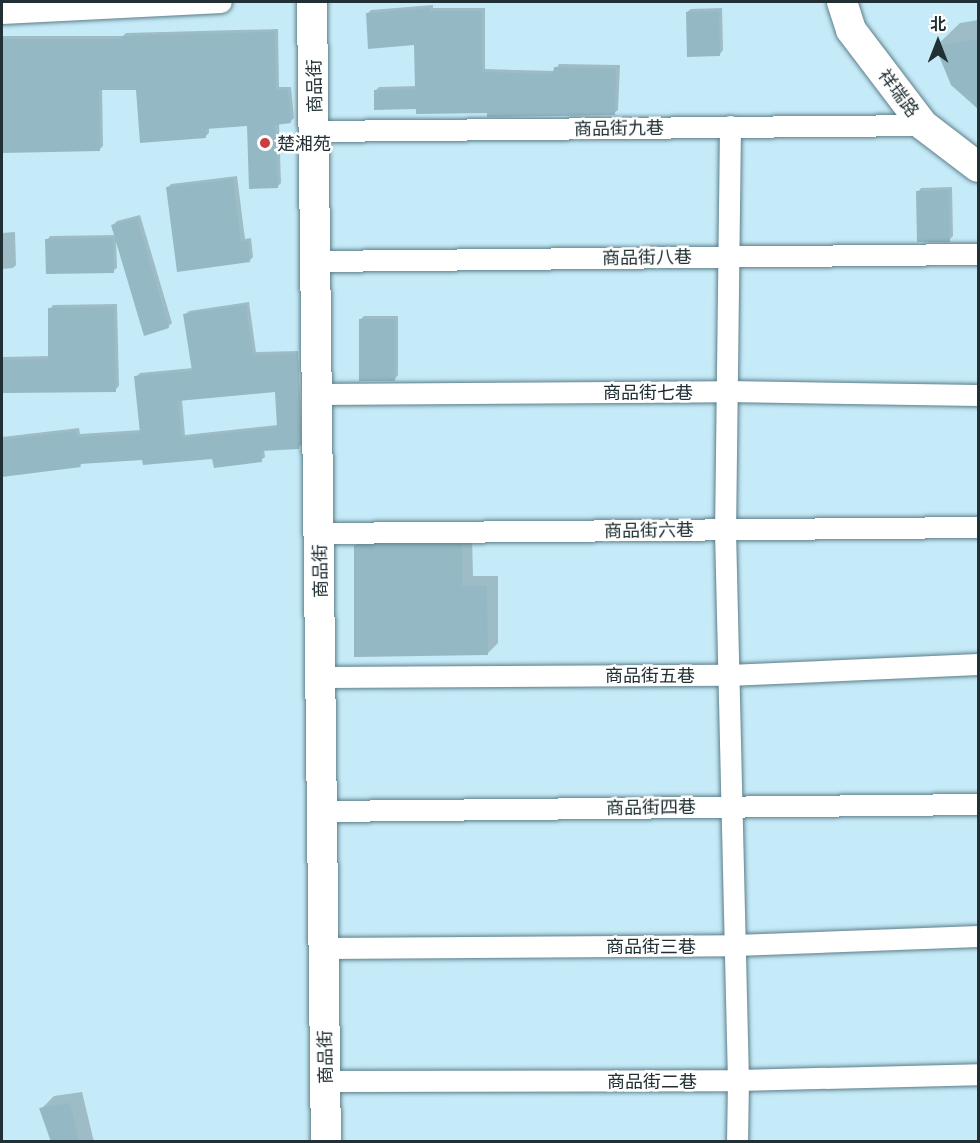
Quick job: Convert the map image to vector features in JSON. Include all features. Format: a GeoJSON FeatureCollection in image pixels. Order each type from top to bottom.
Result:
{"type":"FeatureCollection","features":[{"type":"Feature","properties":{"kind":"street"},"geometry":{"type":"LineString","coordinates":[[2,13],[221,2]]}},
{"type":"Feature","properties":{"kind":"street","name":"商品街"},"geometry":{"type":"LineString","coordinates":[[312,2],[326,1142]]}},
{"type":"Feature","properties":{"kind":"street","name":"祥瑞路"},"geometry":{"type":"LineString","coordinates":[[842,2],[851,30],[923,124],[978,167]]}},
{"type":"Feature","properties":{"kind":"street","name":"商品街九巷"},"geometry":{"type":"LineString","coordinates":[[314,131],[923,124]]}},
{"type":"Feature","properties":{"kind":"street"},"geometry":{"type":"LineString","coordinates":[[730,126],[724,530],[738,1080],[737,1142]]}},
{"type":"Feature","properties":{"kind":"street","name":"商品街八巷"},"geometry":{"type":"LineString","coordinates":[[316,261],[978,254]]}},
{"type":"Feature","properties":{"kind":"street","name":"商品街七巷"},"geometry":{"type":"LineString","coordinates":[[317,394],[726,391],[978,395]]}},
{"type":"Feature","properties":{"kind":"street","name":"商品街六巷"},"geometry":{"type":"LineString","coordinates":[[319,533],[978,528]]}},
{"type":"Feature","properties":{"kind":"street","name":"商品街五巷"},"geometry":{"type":"LineString","coordinates":[[321,677],[728,675],[978,664]]}},
{"type":"Feature","properties":{"kind":"street","name":"商品街四巷"},"geometry":{"type":"LineString","coordinates":[[323,811],[978,804]]}},
{"type":"Feature","properties":{"kind":"street","name":"商品街三巷"},"geometry":{"type":"LineString","coordinates":[[324,948],[735,945],[978,936]]}},
{"type":"Feature","properties":{"kind":"street","name":"商品街二巷"},"geometry":{"type":"LineString","coordinates":[[326,1081],[738,1080],[978,1074]]}},
{"type":"Feature","properties":{"kind":"building"},"geometry":{"type":"Polygon","coordinates":[[[430,8],[430,11],[482,11],[482,72],[553,74],[554,67],[616,69],[615,115],[487,117],[487,113],[416,114],[416,109],[374,110],[374,90],[415,89],[414,45],[368,49],[366,13],[430,8]]]}},
{"type":"Feature","properties":{"kind":"building"},"geometry":{"type":"Polygon","coordinates":[[[719,11],[720,56],[687,57],[686,12],[719,11]]]}},
{"type":"Feature","properties":{"kind":"building"},"geometry":{"type":"Polygon","coordinates":[[[275,32],[276,90],[288,90],[291,123],[275,125],[278,188],[249,189],[247,126],[206,129],[206,138],[140,143],[136,90],[99,90],[100,151],[2,153],[2,39],[121,39],[121,36],[275,32]]]}},
{"type":"Feature","properties":{"kind":"building"},"geometry":{"type":"Polygon","coordinates":[[[978,39],[978,109],[951,85],[935,46],[978,39]]]}},
{"type":"Feature","properties":{"kind":"building"},"geometry":{"type":"Polygon","coordinates":[[[233,179],[241,242],[248,241],[250,262],[177,272],[166,187],[233,179]]]}},
{"type":"Feature","properties":{"kind":"building"},"geometry":{"type":"Polygon","coordinates":[[[949,190],[950,242],[917,242],[916,191],[949,190]]]}},
{"type":"Feature","properties":{"kind":"building"},"geometry":{"type":"Polygon","coordinates":[[[137,218],[169,328],[144,336],[111,225],[137,218]]]}},
{"type":"Feature","properties":{"kind":"building"},"geometry":{"type":"Polygon","coordinates":[[[113,238],[114,273],[46,274],[45,239],[113,238]]]}},
{"type":"Feature","properties":{"kind":"building"},"geometry":{"type":"Polygon","coordinates":[[[246,305],[253,355],[295,354],[299,449],[261,451],[262,462],[214,468],[212,459],[143,465],[142,460],[80,464],[81,467],[2,477],[2,440],[76,431],[77,437],[140,433],[134,376],[192,371],[183,314],[246,305]],[[275,392],[178,401],[182,438],[277,427],[275,392]]]}},
{"type":"Feature","properties":{"kind":"building"},"geometry":{"type":"Polygon","coordinates":[[[114,307],[116,392],[2,393],[2,360],[48,359],[48,308],[114,307]]]}},
{"type":"Feature","properties":{"kind":"building"},"geometry":{"type":"Polygon","coordinates":[[[359,319],[395,319],[395,381],[359,381],[359,319]]]}},
{"type":"Feature","properties":{"kind":"building"},"geometry":{"type":"Polygon","coordinates":[[[462,544],[462,586],[487,586],[488,655],[354,657],[354,545],[462,544]]]}},
{"type":"Feature","properties":{"kind":"building"},"geometry":{"type":"Polygon","coordinates":[[[70,1103],[79,1142],[51,1142],[39,1108],[70,1103]]]}},
{"type":"Feature","properties":{"kind":"place","name":"楚湘苑"},"geometry":{"type":"Point","coordinates":[265,143]}}]}
